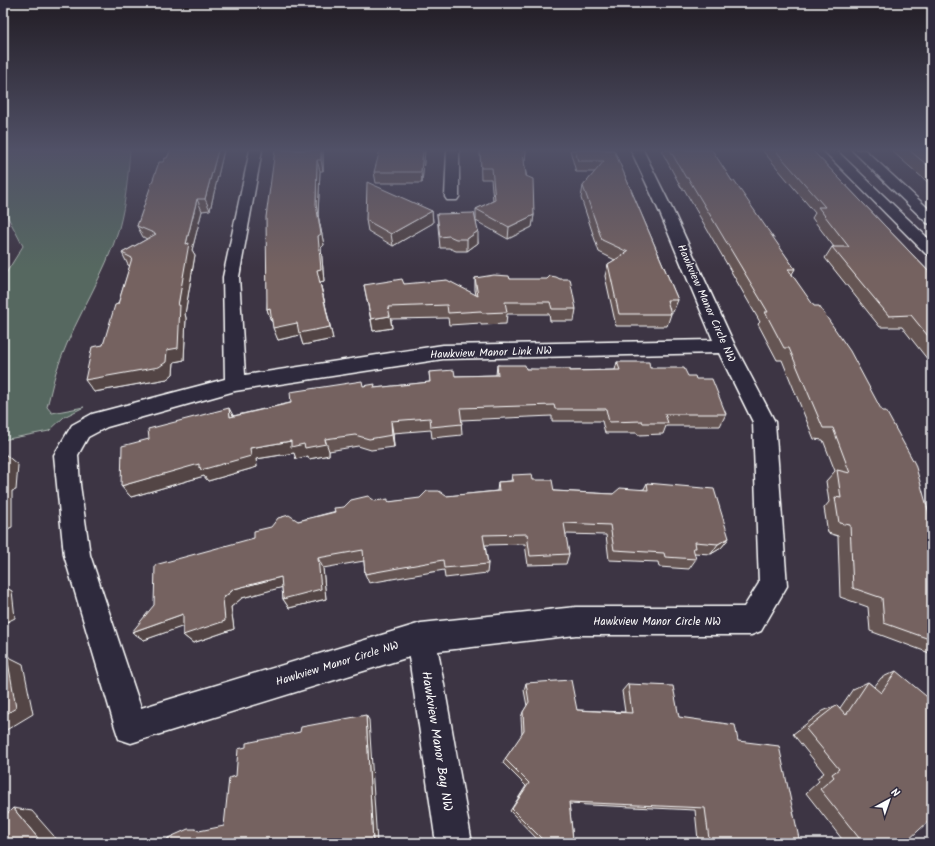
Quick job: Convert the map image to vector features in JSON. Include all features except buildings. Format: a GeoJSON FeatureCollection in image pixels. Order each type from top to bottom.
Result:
{"type":"FeatureCollection","features":[{"type":"Feature","properties":{"kind":"street"},"geometry":{"type":"LineString","coordinates":[[235,384],[231,277],[248,189]]}},
{"type":"Feature","properties":{"kind":"street"},"geometry":{"type":"LineString","coordinates":[[452,189],[452,197]]}},
{"type":"Feature","properties":{"kind":"street","name":"Hawkview Manor Circle NW"},"geometry":{"type":"LineString","coordinates":[[235,384],[100,420],[80,431],[66,455],[77,555],[131,727],[422,638],[576,621],[751,621],[773,586],[764,422],[726,346],[656,189]]}},
{"type":"Feature","properties":{"kind":"street"},"geometry":{"type":"LineString","coordinates":[[869,189],[932,251]]}},
{"type":"Feature","properties":{"kind":"street"},"geometry":{"type":"LineString","coordinates":[[900,189],[932,220]]}},
{"type":"Feature","properties":{"kind":"street","name":"Hawkview Manor Link NW"},"geometry":{"type":"LineString","coordinates":[[235,384],[443,352],[726,346]]}},
{"type":"Feature","properties":{"kind":"street","name":"Hawkview Manor Bay NW"},"geometry":{"type":"LineString","coordinates":[[422,638],[454,843]]}},
{"type":"Feature","properties":{"kind":"green space"},"geometry":{"type":"Polygon","coordinates":[[[3,189],[126,189],[119,228],[113,245],[99,279],[74,327],[60,361],[47,407],[52,413],[84,407],[64,417],[49,431],[3,440],[3,278],[23,246],[3,208],[3,189]]]}}]}
